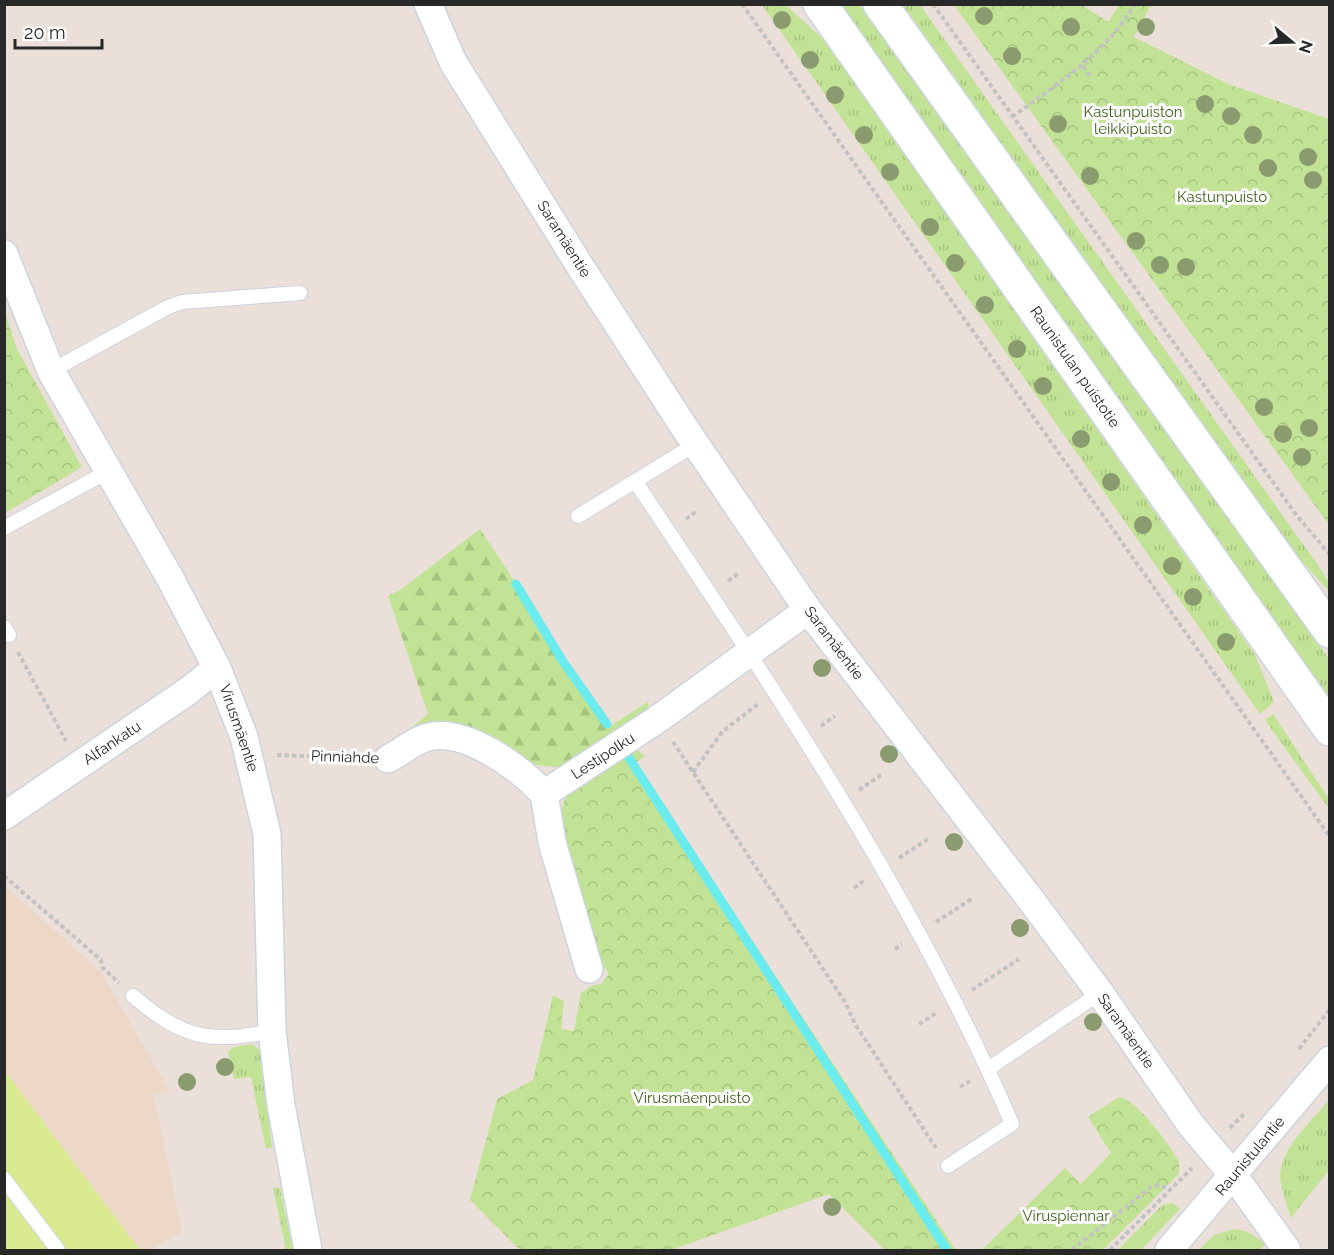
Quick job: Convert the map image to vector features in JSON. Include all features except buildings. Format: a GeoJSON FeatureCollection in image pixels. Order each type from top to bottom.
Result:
{"type":"FeatureCollection","features":[{"type":"Feature","properties":{"kind":"main road","name":"Raunistulan puistotie"},"geometry":{"type":"LineString","coordinates":[[820,4],[1329,729]]}},
{"type":"Feature","properties":{"kind":"main road"},"geometry":{"type":"LineString","coordinates":[[880,4],[1329,631]]}},
{"type":"Feature","properties":{"kind":"street","name":"Saramäentie"},"geometry":{"type":"LineString","coordinates":[[428,4],[436,28],[464,80],[696,444],[808,610],[1100,993],[1191,1125],[1234,1176],[1287,1251]]}},
{"type":"Feature","properties":{"kind":"street","name":"Virusmäentie"},"geometry":{"type":"LineString","coordinates":[[4,254],[51,371],[157,554],[217,668],[244,737],[267,834],[272,1032],[281,1105],[308,1251]]}},
{"type":"Feature","properties":{"kind":"street","name":"Lestipolku"},"geometry":{"type":"LineString","coordinates":[[544,794],[658,719],[808,610]]}},
{"type":"Feature","properties":{"kind":"street","name":"Alfankatu"},"geometry":{"type":"LineString","coordinates":[[4,816],[188,691],[217,668]]}},
{"type":"Feature","properties":{"kind":"street","name":"Pinniahde"},"geometry":{"type":"LineString","coordinates":[[388,759],[426,737],[441,734],[453,736],[482,748],[525,774],[544,794]]}},
{"type":"Feature","properties":{"kind":"street"},"geometry":{"type":"LineString","coordinates":[[544,794],[552,842],[590,969]]}},
{"type":"Feature","properties":{"kind":"street","name":"Raunistulantie"},"geometry":{"type":"LineString","coordinates":[[1169,1251],[1329,1060]]}},
{"type":"Feature","properties":{"kind":"lane"},"geometry":{"type":"LineString","coordinates":[[51,371],[168,307],[182,302],[300,293]]}},
{"type":"Feature","properties":{"kind":"lane"},"geometry":{"type":"LineString","coordinates":[[578,516],[696,444]]}},
{"type":"Feature","properties":{"kind":"lane"},"geometry":{"type":"LineString","coordinates":[[4,528],[109,471]]}},
{"type":"Feature","properties":{"kind":"lane"},"geometry":{"type":"LineString","coordinates":[[635,481],[774,692],[884,868],[988,1069],[1012,1124],[948,1167]]}},
{"type":"Feature","properties":{"kind":"lane"},"geometry":{"type":"LineString","coordinates":[[988,1069],[1100,993]]}},
{"type":"Feature","properties":{"kind":"lane"},"geometry":{"type":"LineString","coordinates":[[133,996],[160,1019],[184,1031],[209,1037],[236,1038],[272,1032]]}},
{"type":"Feature","properties":{"kind":"lane"},"geometry":{"type":"LineString","coordinates":[[4,1179],[58,1251]]}},
{"type":"Feature","properties":{"kind":"path"},"geometry":{"type":"LineString","coordinates":[[742,4],[1329,837]]}},
{"type":"Feature","properties":{"kind":"path"},"geometry":{"type":"LineString","coordinates":[[933,4],[1291,506],[1329,555]]}},
{"type":"Feature","properties":{"kind":"path"},"geometry":{"type":"LineString","coordinates":[[1012,117],[1083,66],[1107,44],[1135,4]]}},
{"type":"Feature","properties":{"kind":"path"},"geometry":{"type":"LineString","coordinates":[[1083,66],[1090,76]]}},
{"type":"Feature","properties":{"kind":"path"},"geometry":{"type":"LineString","coordinates":[[7,631],[81,764]]}},
{"type":"Feature","properties":{"kind":"path"},"geometry":{"type":"LineString","coordinates":[[693,772],[722,732],[774,692]]}},
{"type":"Feature","properties":{"kind":"path"},"geometry":{"type":"LineString","coordinates":[[658,719],[845,1002],[855,1024],[948,1167]]}},
{"type":"Feature","properties":{"kind":"path","name":"Pinniahde"},"geometry":{"type":"LineString","coordinates":[[265,755],[388,759]]}},
{"type":"Feature","properties":{"kind":"path"},"geometry":{"type":"LineString","coordinates":[[4,876],[101,960],[102,967],[133,996]]}},
{"type":"Feature","properties":{"kind":"path"},"geometry":{"type":"LineString","coordinates":[[854,888],[863,882]]}},
{"type":"Feature","properties":{"kind":"path"},"geometry":{"type":"LineString","coordinates":[[919,1024],[929,1018]]}},
{"type":"Feature","properties":{"kind":"path"},"geometry":{"type":"LineString","coordinates":[[960,1087],[970,1080]]}},
{"type":"Feature","properties":{"kind":"path"},"geometry":{"type":"LineString","coordinates":[[1072,1251],[1151,1187],[1158,1185],[1171,1189]]}},
{"type":"Feature","properties":{"kind":"shaded area"},"geometry":{"type":"Polygon","coordinates":[[[5,886],[101,972],[170,1092],[154,1095],[182,1232],[151,1250],[140,1250],[5,1071],[5,886]]]}},
{"type":"Feature","properties":{"kind":"green space"},"geometry":{"type":"Polygon","coordinates":[[[762,5],[786,5],[825,41],[1255,655],[1274,702],[1260,714],[762,5]]]}},
{"type":"Feature","properties":{"kind":"green space"},"geometry":{"type":"Polygon","coordinates":[[[842,5],[860,5],[1329,659],[1329,699],[842,5]]]}},
{"type":"Feature","properties":{"kind":"green space"},"geometry":{"type":"Polygon","coordinates":[[[903,5],[920,5],[1322,571],[1329,583],[1329,591],[1297,556],[903,5]]]}},
{"type":"Feature","properties":{"kind":"green space","name":"Kastunpuisto"},"geometry":{"type":"Polygon","coordinates":[[[954,5],[1082,5],[1108,22],[1119,5],[1151,5],[1134,37],[1228,84],[1329,119],[1329,525],[954,5]]]}},
{"type":"Feature","properties":{"kind":"green space"},"geometry":{"type":"Polygon","coordinates":[[[4,310],[17,349],[82,467],[5,513],[4,310]]]}},
{"type":"Feature","properties":{"kind":"green space"},"geometry":{"type":"Polygon","coordinates":[[[480,529],[610,726],[648,702],[651,720],[564,768],[537,765],[421,726],[409,730],[428,714],[388,596],[400,590],[480,529]]]}},
{"type":"Feature","properties":{"kind":"green space"},"geometry":{"type":"Polygon","coordinates":[[[1273,714],[1329,799],[1329,809],[1265,720],[1273,714]]]}},
{"type":"Feature","properties":{"kind":"green space","name":"Virusmäenpuisto"},"geometry":{"type":"Polygon","coordinates":[[[635,748],[645,756],[635,763],[956,1250],[885,1250],[829,1194],[671,1250],[520,1250],[470,1200],[497,1099],[533,1080],[553,995],[564,1001],[561,1029],[574,1031],[581,993],[591,986],[601,984],[609,974],[599,961],[570,877],[564,853],[561,811],[567,796],[572,791],[635,748]]]}},
{"type":"Feature","properties":{"kind":"green space"},"geometry":{"type":"Polygon","coordinates":[[[252,1044],[260,1050],[272,1147],[266,1149],[251,1077],[234,1079],[228,1052],[234,1047],[252,1044]]]}},
{"type":"Feature","properties":{"kind":"green space"},"geometry":{"type":"Polygon","coordinates":[[[5,1071],[140,1250],[5,1250],[5,1071]]]}},
{"type":"Feature","properties":{"kind":"green space","name":"Viruspiennar"},"geometry":{"type":"Polygon","coordinates":[[[1119,1097],[1135,1106],[1168,1144],[1178,1160],[1179,1174],[1103,1250],[982,1250],[1065,1168],[1081,1184],[1111,1153],[1088,1117],[1119,1097]]]}},
{"type":"Feature","properties":{"kind":"green space"},"geometry":{"type":"Polygon","coordinates":[[[1329,1100],[1329,1170],[1291,1218],[1284,1198],[1280,1177],[1281,1166],[1298,1135],[1329,1100]]]}},
{"type":"Feature","properties":{"kind":"green space"},"geometry":{"type":"Polygon","coordinates":[[[273,1188],[280,1188],[293,1250],[286,1250],[273,1188]]]}},
{"type":"Feature","properties":{"kind":"green space"},"geometry":{"type":"Polygon","coordinates":[[[1173,1203],[1180,1209],[1141,1250],[1118,1250],[1162,1205],[1173,1203]]]}},
{"type":"Feature","properties":{"kind":"green space"},"geometry":{"type":"Polygon","coordinates":[[[1235,1229],[1248,1232],[1266,1244],[1260,1250],[1199,1250],[1214,1235],[1235,1229]]]}},
{"type":"Feature","properties":{"kind":"waterway"},"geometry":{"type":"LineString","coordinates":[[516,584],[562,660],[607,724]]}},
{"type":"Feature","properties":{"kind":"waterway"},"geometry":{"type":"LineString","coordinates":[[629,758],[947,1250]]}},
{"type":"Feature","properties":{"kind":"park label","name":"Kastunpuiston leikkipuisto"},"geometry":{"type":"Point","coordinates":[1133,120]}}]}
